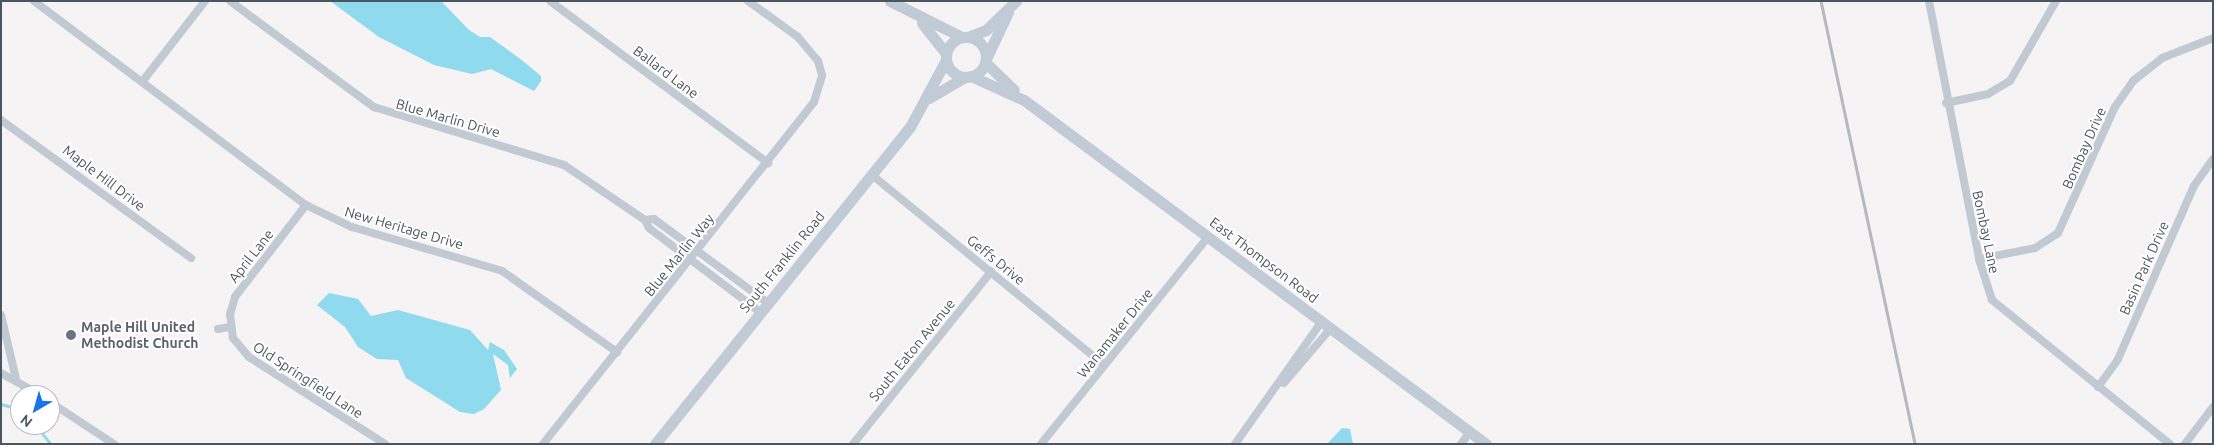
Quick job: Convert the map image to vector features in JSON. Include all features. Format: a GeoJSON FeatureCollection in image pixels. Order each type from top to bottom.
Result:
{"type":"FeatureCollection","features":[{"type":"Feature","properties":{"kind":"main road"},"geometry":{"type":"LineString","coordinates":[[890,1],[920,20],[982,45],[986,61]]}},
{"type":"Feature","properties":{"kind":"main road"},"geometry":{"type":"LineString","coordinates":[[920,20],[946,57],[951,71],[968,77],[986,61],[1012,6]]}},
{"type":"Feature","properties":{"kind":"main road"},"geometry":{"type":"LineString","coordinates":[[946,57],[952,43],[986,30],[1012,6]]}},
{"type":"Feature","properties":{"kind":"main road","name":"South Franklin Road"},"geometry":{"type":"LineString","coordinates":[[655,444],[872,175],[929,98],[946,57]]}},
{"type":"Feature","properties":{"kind":"main road","name":"East Thompson Road"},"geometry":{"type":"LineString","coordinates":[[986,61],[1024,100],[1326,324],[1477,439]]}},
{"type":"Feature","properties":{"kind":"main road","name":"East Thompson Road"},"geometry":{"type":"LineString","coordinates":[[968,77],[1024,100]]}},
{"type":"Feature","properties":{"kind":"main road","name":"South Franklin Road"},"geometry":{"type":"LineString","coordinates":[[929,98],[968,77]]}},
{"type":"Feature","properties":{"kind":"street","name":"New Heritage Drive"},"geometry":{"type":"LineString","coordinates":[[34,1],[306,205],[352,227],[502,271],[617,352]]}},
{"type":"Feature","properties":{"kind":"street"},"geometry":{"type":"LineString","coordinates":[[142,82],[205,1]]}},
{"type":"Feature","properties":{"kind":"street","name":"Blue Marlin Drive"},"geometry":{"type":"LineString","coordinates":[[230,1],[374,107],[564,165],[645,220],[649,228],[760,312]]}},
{"type":"Feature","properties":{"kind":"street","name":"Ballard Lane"},"geometry":{"type":"LineString","coordinates":[[550,1],[768,163]]}},
{"type":"Feature","properties":{"kind":"street","name":"Blue Marlin Way"},"geometry":{"type":"LineString","coordinates":[[543,444],[768,163],[814,102],[822,75],[808,48],[748,1]]}},
{"type":"Feature","properties":{"kind":"street","name":"Bombay Lane"},"geometry":{"type":"LineString","coordinates":[[1929,1],[1946,103],[1978,259],[1992,300],[2006,316],[2170,444]]}},
{"type":"Feature","properties":{"kind":"street"},"geometry":{"type":"LineString","coordinates":[[1946,103],[1988,94],[2010,81],[2056,1]]}},
{"type":"Feature","properties":{"kind":"street","name":"Bombay Drive"},"geometry":{"type":"LineString","coordinates":[[1978,259],[2035,248],[2058,234],[2115,106],[2133,81],[2162,58],[2213,38]]}},
{"type":"Feature","properties":{"kind":"street","name":"Maple Hill Drive"},"geometry":{"type":"LineString","coordinates":[[1,120],[191,258]]}},
{"type":"Feature","properties":{"kind":"street","name":"Basin Park Drive"},"geometry":{"type":"LineString","coordinates":[[2098,388],[2118,359],[2194,186],[2213,159]]}},
{"type":"Feature","properties":{"kind":"street","name":"Geffs Drive"},"geometry":{"type":"LineString","coordinates":[[872,175],[1104,365]]}},
{"type":"Feature","properties":{"kind":"street","name":"April Lane"},"geometry":{"type":"LineString","coordinates":[[229,327],[235,297],[306,205]]}},
{"type":"Feature","properties":{"kind":"street","name":"Blue Marlin Drive"},"geometry":{"type":"LineString","coordinates":[[645,220],[654,220],[768,303]]}},
{"type":"Feature","properties":{"kind":"street","name":"Wanamaker Drive"},"geometry":{"type":"LineString","coordinates":[[1040,444],[1208,237]]}},
{"type":"Feature","properties":{"kind":"street","name":"South Eaton Avenue"},"geometry":{"type":"LineString","coordinates":[[853,444],[991,272]]}},
{"type":"Feature","properties":{"kind":"street"},"geometry":{"type":"LineString","coordinates":[[1,315],[16,379]]}},
{"type":"Feature","properties":{"kind":"street"},"geometry":{"type":"LineString","coordinates":[[1235,444],[1326,324]]}},
{"type":"Feature","properties":{"kind":"street"},"geometry":{"type":"LineString","coordinates":[[218,329],[229,327]]}},
{"type":"Feature","properties":{"kind":"street","name":"Old Springfield Lane"},"geometry":{"type":"LineString","coordinates":[[229,327],[240,349],[250,357],[385,444]]}},
{"type":"Feature","properties":{"kind":"street"},"geometry":{"type":"LineString","coordinates":[[2,373],[25,385]]}},
{"type":"Feature","properties":{"kind":"street"},"geometry":{"type":"LineString","coordinates":[[2185,444],[2213,407]]}},
{"type":"Feature","properties":{"kind":"street"},"geometry":{"type":"LineString","coordinates":[[60,409],[114,444]]}},
{"type":"Feature","properties":{"kind":"street"},"geometry":{"type":"LineString","coordinates":[[1461,444],[1477,439]]}},
{"type":"Feature","properties":{"kind":"water"},"geometry":{"type":"Polygon","coordinates":[[[330,1],[441,1],[469,30],[480,37],[490,37],[541,76],[541,81],[534,91],[491,69],[472,74],[434,65],[379,37],[330,1]]]}},
{"type":"Feature","properties":{"kind":"water"},"geometry":{"type":"Polygon","coordinates":[[[329,293],[358,299],[371,316],[398,310],[470,330],[488,350],[490,342],[504,350],[517,369],[510,378],[508,365],[493,354],[501,390],[484,409],[474,414],[460,412],[406,378],[398,360],[377,359],[358,347],[345,327],[317,305],[329,293]]]}},
{"type":"Feature","properties":{"kind":"water"},"geometry":{"type":"Polygon","coordinates":[[[1342,428],[1350,429],[1353,444],[1327,444],[1342,428]]]}},
{"type":"Feature","properties":{"kind":"waterway"},"geometry":{"type":"LineString","coordinates":[[1,404],[10,406]]}},
{"type":"Feature","properties":{"kind":"waterway"},"geometry":{"type":"LineString","coordinates":[[44,435],[51,444]]}},
{"type":"Feature","properties":{"kind":"railway"},"geometry":{"type":"LineString","coordinates":[[1821,1],[1915,444]]}},
{"type":"Feature","properties":{"kind":"place","name":"Maple Hill United Methodist Church"},"geometry":{"type":"Point","coordinates":[71,335]}}]}
